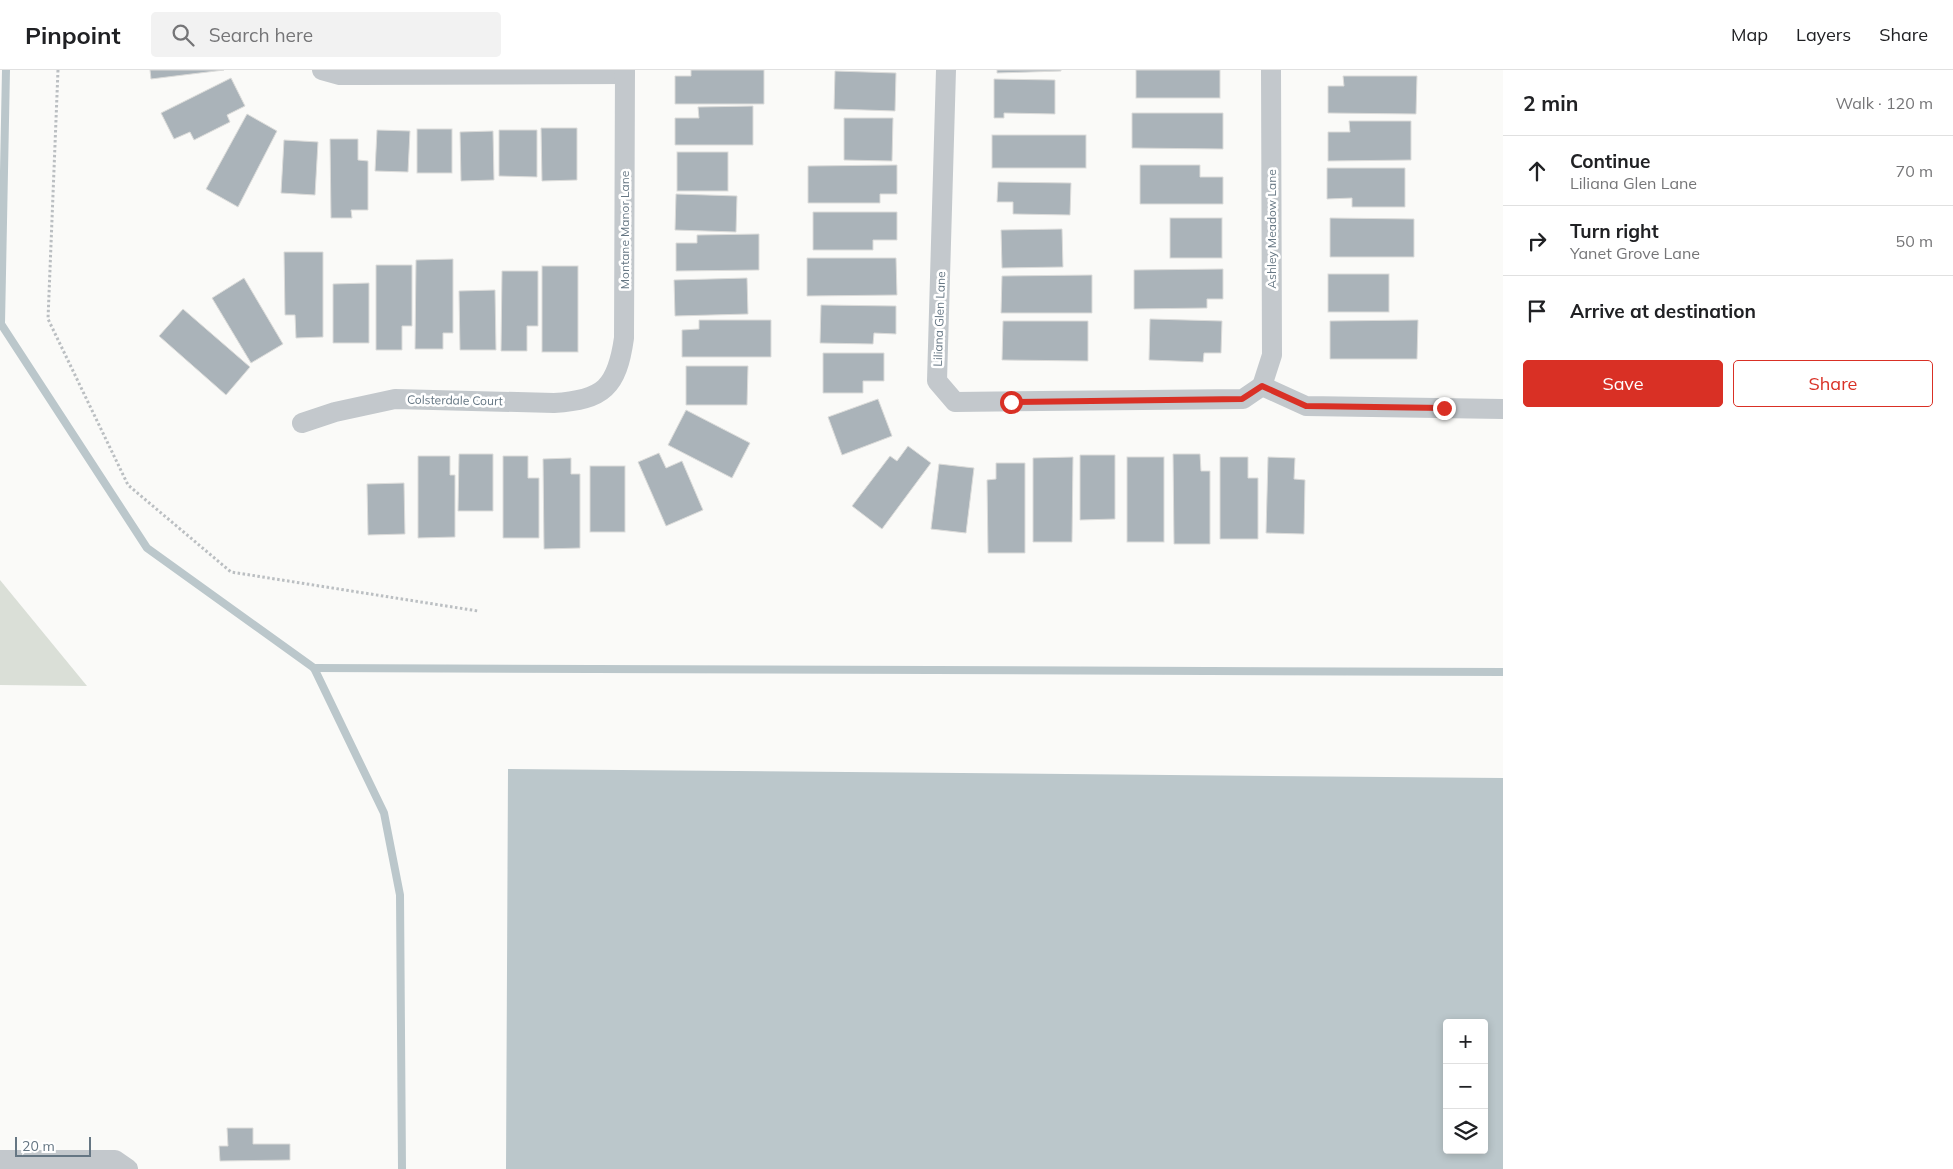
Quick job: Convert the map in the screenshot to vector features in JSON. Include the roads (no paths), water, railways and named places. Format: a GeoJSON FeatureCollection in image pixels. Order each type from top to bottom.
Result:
{"type":"FeatureCollection","features":[{"type":"Feature","properties":{"kind":"street"},"geometry":{"type":"LineString","coordinates":[[322,70],[340,75],[358,76],[625,72]]}},
{"type":"Feature","properties":{"kind":"street","name":"Liliana Glen Lane"},"geometry":{"type":"LineString","coordinates":[[946,70],[937,380],[955,402],[1242,399],[1262,386]]}},
{"type":"Feature","properties":{"kind":"street","name":"Ashley Meadow Lane"},"geometry":{"type":"LineString","coordinates":[[1262,386],[1272,355],[1271,70]]}},
{"type":"Feature","properties":{"kind":"street","name":"Montane Manor Lane"},"geometry":{"type":"LineString","coordinates":[[607,386],[621,362],[624,338],[625,72]]}},
{"type":"Feature","properties":{"kind":"street","name":"Colsterdale Court"},"geometry":{"type":"LineString","coordinates":[[302,423],[335,412],[395,399],[554,403],[579,401],[594,397],[607,386]]}},
{"type":"Feature","properties":{"kind":"street"},"geometry":{"type":"LineString","coordinates":[[1262,386],[1306,406],[1503,409]]}},
{"type":"Feature","properties":{"kind":"street"},"geometry":{"type":"LineString","coordinates":[[0,1160],[115,1160],[128,1169]]}},
{"type":"Feature","properties":{"kind":"waterway"},"geometry":{"type":"LineString","coordinates":[[6,70],[1,324],[147,548],[314,668],[384,813],[400,895],[402,1169]]}},
{"type":"Feature","properties":{"kind":"waterway"},"geometry":{"type":"LineString","coordinates":[[314,668],[1503,672]]}}]}
